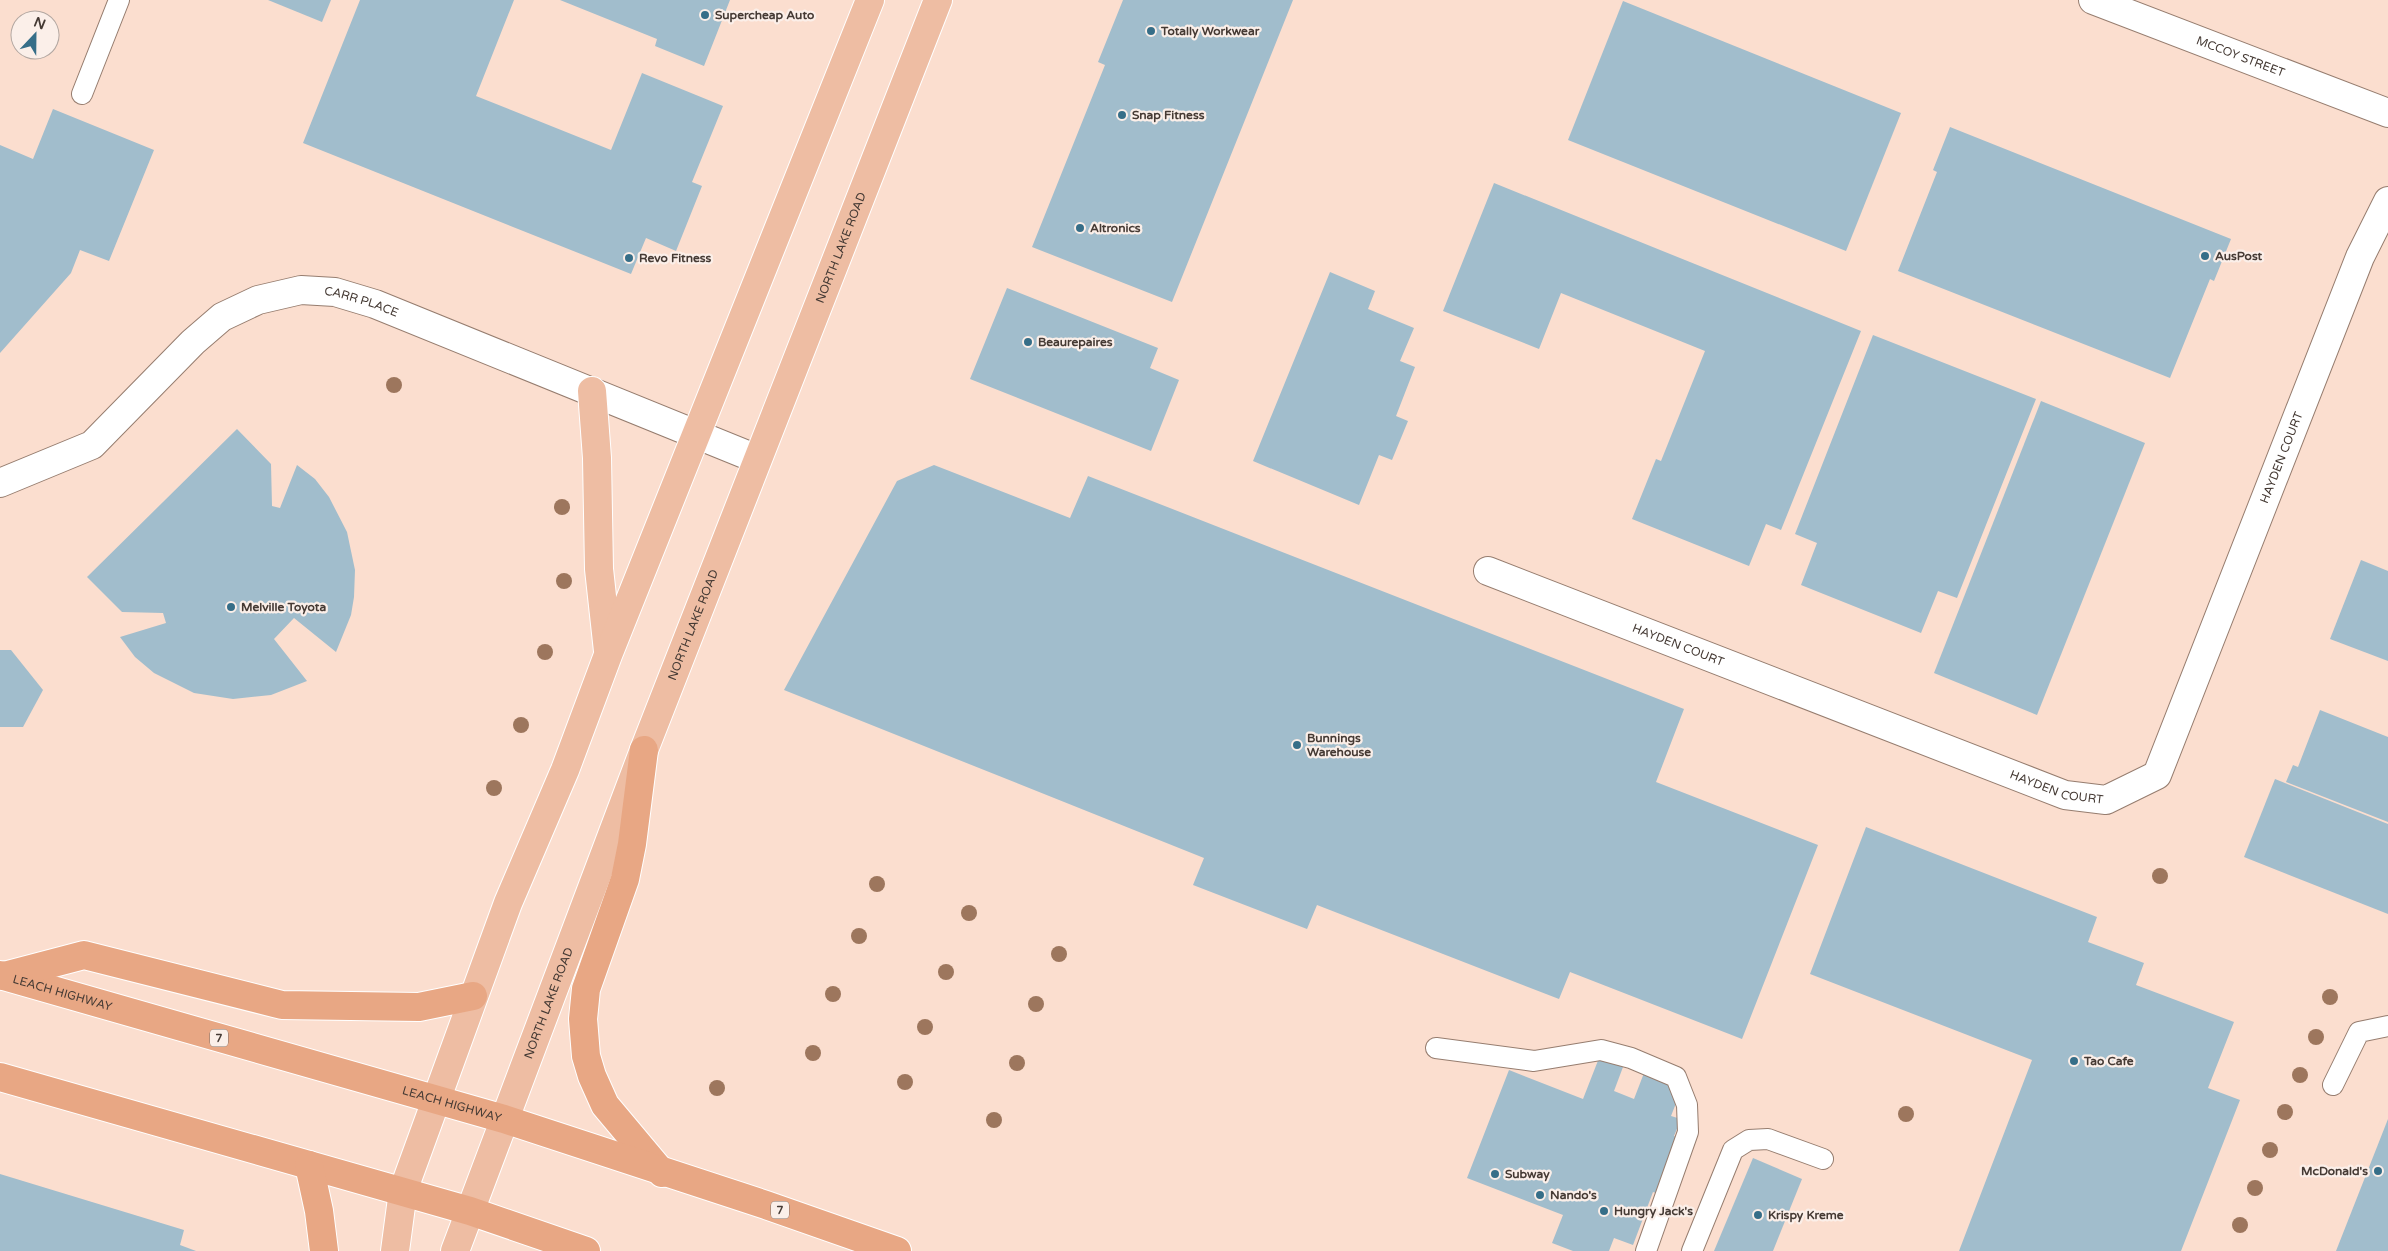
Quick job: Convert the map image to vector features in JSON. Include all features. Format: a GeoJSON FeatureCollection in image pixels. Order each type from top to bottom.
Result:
{"type":"FeatureCollection","features":[{"type":"Feature","properties":{"kind":"highway"},"geometry":{"type":"LineString","coordinates":[[644,750],[632,844],[624,879],[586,989],[583,1019],[586,1056],[592,1076],[606,1105],[662,1172]]}},
{"type":"Feature","properties":{"kind":"highway"},"geometry":{"type":"LineString","coordinates":[[1,976],[84,955],[282,1005],[419,1007],[473,996]]}},
{"type":"Feature","properties":{"kind":"highway","name":"LEACH HIGHWAY"},"geometry":{"type":"LineString","coordinates":[[1,976],[504,1119],[766,1205],[897,1251]]}},
{"type":"Feature","properties":{"kind":"highway"},"geometry":{"type":"LineString","coordinates":[[0,1077],[404,1191],[470,1211],[586,1251]]}},
{"type":"Feature","properties":{"kind":"highway"},"geometry":{"type":"LineString","coordinates":[[309,1165],[319,1211],[324,1251]]}},
{"type":"Feature","properties":{"kind":"main road"},"geometry":{"type":"LineString","coordinates":[[395,1251],[404,1191],[508,903],[565,770],[608,655],[870,0]]}},
{"type":"Feature","properties":{"kind":"main road","name":"NORTH LAKE ROAD"},"geometry":{"type":"LineString","coordinates":[[455,1251],[644,750],[938,0]]}},
{"type":"Feature","properties":{"kind":"main road"},"geometry":{"type":"LineString","coordinates":[[592,391],[597,458],[599,569],[608,655]]}},
{"type":"Feature","properties":{"kind":"street","name":"MCCOY STREET"},"geometry":{"type":"LineString","coordinates":[[2093,0],[2388,113]]}},
{"type":"Feature","properties":{"kind":"street","name":"HAYDEN COURT"},"geometry":{"type":"LineString","coordinates":[[1488,571],[2065,795],[2106,800],[2157,775],[2360,257],[2388,201]]}},
{"type":"Feature","properties":{"kind":"street","name":"CARR PLACE"},"geometry":{"type":"LineString","coordinates":[[0,483],[92,444],[192,342],[222,317],[258,300],[300,290],[335,292],[375,304],[757,459]]}},
{"type":"Feature","properties":{"kind":"lane"},"geometry":{"type":"LineString","coordinates":[[82,94],[119,0]]}},
{"type":"Feature","properties":{"kind":"lane"},"geometry":{"type":"LineString","coordinates":[[2333,1085],[2359,1032],[2388,1026]]}},
{"type":"Feature","properties":{"kind":"lane"},"geometry":{"type":"LineString","coordinates":[[1436,1048],[1534,1061],[1601,1050],[1631,1058],[1676,1077],[1688,1105],[1688,1132],[1646,1251]]}},
{"type":"Feature","properties":{"kind":"lane"},"geometry":{"type":"LineString","coordinates":[[1692,1251],[1733,1150],[1749,1140],[1768,1139],[1823,1159]]}},
{"type":"Feature","properties":{"kind":"building"},"geometry":{"type":"Polygon","coordinates":[[[268,0],[331,0],[322,22],[268,0]]]}},
{"type":"Feature","properties":{"kind":"building"},"geometry":{"type":"Polygon","coordinates":[[[360,0],[514,0],[476,96],[611,150],[642,73],[723,106],[692,182],[702,186],[676,251],[646,238],[631,274],[303,143],[360,0]]]}},
{"type":"Feature","properties":{"kind":"building"},"geometry":{"type":"Polygon","coordinates":[[[560,0],[730,0],[704,66],[655,46],[657,39],[560,0]]]}},
{"type":"Feature","properties":{"kind":"building"},"geometry":{"type":"Polygon","coordinates":[[[1123,0],[1293,0],[1172,302],[1032,247],[1105,65],[1098,62],[1123,0]]]}},
{"type":"Feature","properties":{"kind":"building"},"geometry":{"type":"Polygon","coordinates":[[[1623,1],[1901,113],[1846,251],[1568,140],[1623,1]]]}},
{"type":"Feature","properties":{"kind":"building"},"geometry":{"type":"Polygon","coordinates":[[[53,109],[154,150],[109,261],[80,250],[71,273],[0,353],[0,145],[33,159],[53,109]]]}},
{"type":"Feature","properties":{"kind":"building"},"geometry":{"type":"Polygon","coordinates":[[[1950,127],[2231,239],[2214,281],[2210,279],[2170,378],[1898,271],[1937,172],[1933,170],[1950,127]]]}},
{"type":"Feature","properties":{"kind":"building"},"geometry":{"type":"Polygon","coordinates":[[[1494,183],[1861,331],[1781,530],[1766,524],[1749,566],[1632,519],[1656,459],[1661,461],[1705,351],[1561,293],[1539,349],[1443,311],[1494,183]]]}},
{"type":"Feature","properties":{"kind":"building"},"geometry":{"type":"Polygon","coordinates":[[[1330,272],[1375,291],[1368,309],[1414,328],[1400,361],[1415,367],[1396,416],[1408,421],[1392,460],[1379,455],[1359,505],[1253,461],[1330,272]]]}},
{"type":"Feature","properties":{"kind":"building"},"geometry":{"type":"Polygon","coordinates":[[[1007,288],[1158,348],[1150,368],[1179,380],[1151,451],[970,379],[1007,288]]]}},
{"type":"Feature","properties":{"kind":"building"},"geometry":{"type":"Polygon","coordinates":[[[1873,335],[2036,399],[1957,598],[1938,591],[1921,633],[1801,585],[1817,543],[1795,534],[1873,335]]]}},
{"type":"Feature","properties":{"kind":"building"},"geometry":{"type":"Polygon","coordinates":[[[2041,401],[2145,443],[2037,715],[1934,673],[2041,401]]]}},
{"type":"Feature","properties":{"kind":"building"},"geometry":{"type":"Polygon","coordinates":[[[237,429],[271,464],[272,506],[280,508],[297,465],[315,479],[329,497],[347,532],[355,570],[351,615],[336,652],[294,618],[274,639],[307,681],[271,695],[233,699],[194,693],[154,673],[135,657],[120,637],[166,623],[163,613],[122,612],[87,577],[237,429]]]}},
{"type":"Feature","properties":{"kind":"building","name":"Bunnings Warehouse"},"geometry":{"type":"Polygon","coordinates":[[[934,465],[1070,518],[1088,476],[1684,709],[1656,782],[1818,845],[1742,1039],[1570,972],[1559,999],[1317,905],[1307,929],[1193,885],[1204,858],[784,690],[897,481],[934,465]]]}},
{"type":"Feature","properties":{"kind":"building"},"geometry":{"type":"Polygon","coordinates":[[[2361,560],[2388,571],[2388,661],[2330,639],[2361,560]]]}},
{"type":"Feature","properties":{"kind":"building"},"geometry":{"type":"Polygon","coordinates":[[[0,650],[11,650],[43,690],[23,727],[0,727],[0,650]]]}},
{"type":"Feature","properties":{"kind":"building"},"geometry":{"type":"Polygon","coordinates":[[[2320,710],[2388,737],[2388,822],[2286,782],[2293,765],[2298,767],[2320,710]]]}},
{"type":"Feature","properties":{"kind":"building"},"geometry":{"type":"Polygon","coordinates":[[[2275,779],[2388,824],[2388,914],[2244,857],[2275,779]]]}},
{"type":"Feature","properties":{"kind":"building"},"geometry":{"type":"Polygon","coordinates":[[[1866,827],[2097,917],[2088,942],[2144,963],[2136,985],[2234,1022],[2208,1088],[2240,1100],[2181,1251],[1959,1251],[2032,1060],[1810,974],[1866,827]]]}},
{"type":"Feature","properties":{"kind":"building"},"geometry":{"type":"Polygon","coordinates":[[[1599,1058],[1623,1067],[1614,1091],[1634,1099],[1644,1073],[1682,1088],[1671,1116],[1681,1119],[1674,1136],[1692,1143],[1670,1198],[1653,1192],[1633,1245],[1614,1238],[1609,1251],[1573,1251],[1552,1243],[1563,1215],[1467,1178],[1509,1070],[1583,1099],[1599,1058]]]}},
{"type":"Feature","properties":{"kind":"building","name":"McDonald's"},"geometry":{"type":"Polygon","coordinates":[[[2388,1119],[2388,1251],[2336,1251],[2388,1119]]]}},
{"type":"Feature","properties":{"kind":"building","name":"Krispy Kreme"},"geometry":{"type":"Polygon","coordinates":[[[1753,1158],[1802,1179],[1773,1251],[1714,1251],[1753,1158]]]}},
{"type":"Feature","properties":{"kind":"building"},"geometry":{"type":"Polygon","coordinates":[[[0,1174],[184,1230],[180,1245],[196,1251],[0,1251],[0,1174]]]}},
{"type":"Feature","properties":{"kind":"place","name":"Supercheap Auto"},"geometry":{"type":"Point","coordinates":[705,15]}},
{"type":"Feature","properties":{"kind":"place","name":"Totally Workwear"},"geometry":{"type":"Point","coordinates":[1151,31]}},
{"type":"Feature","properties":{"kind":"place","name":"Snap Fitness"},"geometry":{"type":"Point","coordinates":[1122,115]}},
{"type":"Feature","properties":{"kind":"place","name":"Altronics"},"geometry":{"type":"Point","coordinates":[1080,228]}},
{"type":"Feature","properties":{"kind":"place","name":"AusPost"},"geometry":{"type":"Point","coordinates":[2205,256]}},
{"type":"Feature","properties":{"kind":"place","name":"Revo Fitness"},"geometry":{"type":"Point","coordinates":[629,258]}},
{"type":"Feature","properties":{"kind":"place","name":"Beaurepaires"},"geometry":{"type":"Point","coordinates":[1028,342]}},
{"type":"Feature","properties":{"kind":"place","name":"Melville Toyota"},"geometry":{"type":"Point","coordinates":[231,607]}},
{"type":"Feature","properties":{"kind":"place","name":"Bunnings Warehouse"},"geometry":{"type":"Point","coordinates":[1297,745]}},
{"type":"Feature","properties":{"kind":"place","name":"Tao Cafe"},"geometry":{"type":"Point","coordinates":[2074,1061]}},
{"type":"Feature","properties":{"kind":"place","name":"McDonald's"},"geometry":{"type":"Point","coordinates":[2378,1171]}},
{"type":"Feature","properties":{"kind":"place","name":"Subway"},"geometry":{"type":"Point","coordinates":[1495,1174]}},
{"type":"Feature","properties":{"kind":"place","name":"Nando's"},"geometry":{"type":"Point","coordinates":[1540,1195]}},
{"type":"Feature","properties":{"kind":"place","name":"Hungry Jack's"},"geometry":{"type":"Point","coordinates":[1604,1211]}},
{"type":"Feature","properties":{"kind":"place","name":"Krispy Kreme"},"geometry":{"type":"Point","coordinates":[1758,1215]}}]}
